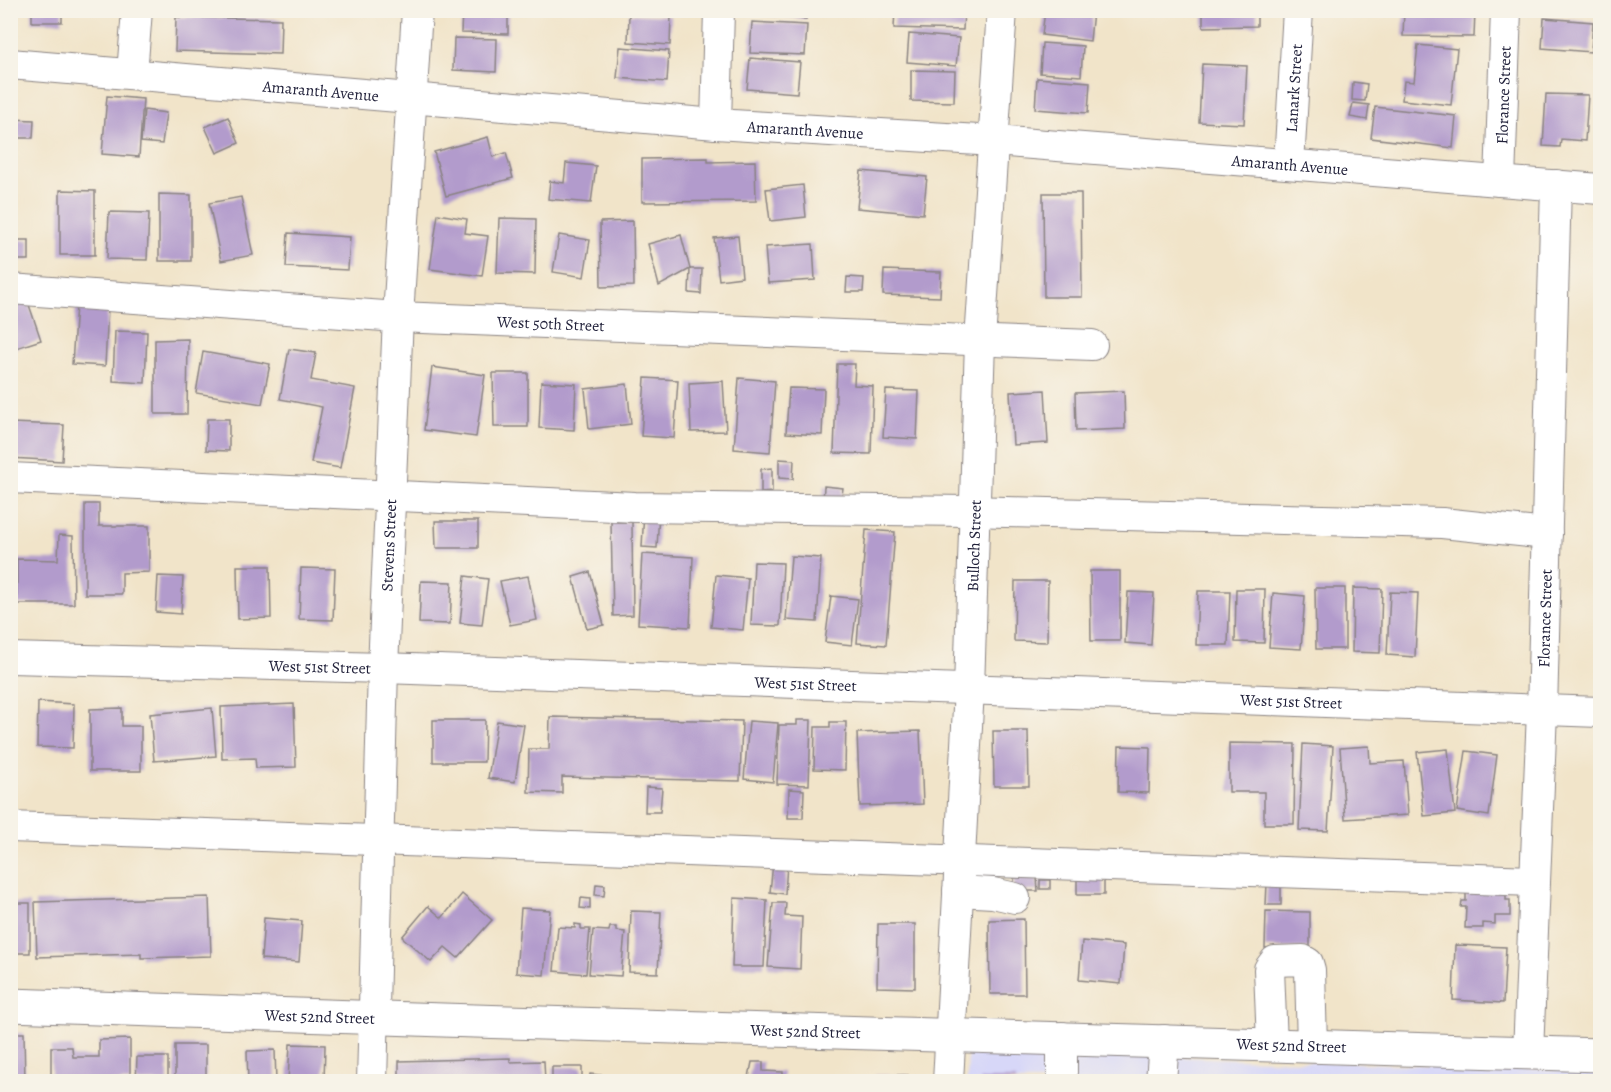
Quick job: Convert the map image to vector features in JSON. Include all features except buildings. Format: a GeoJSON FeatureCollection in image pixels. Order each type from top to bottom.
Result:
{"type":"FeatureCollection","features":[{"type":"Feature","properties":{"kind":"main road","name":"West 52nd Street"},"geometry":{"type":"LineString","coordinates":[[10,1005],[374,1019],[950,1033],[1600,1055]]}},
{"type":"Feature","properties":{"kind":"street"},"geometry":{"type":"LineString","coordinates":[[132,74],[137,10]]}},
{"type":"Feature","properties":{"kind":"street","name":"Stevens Street"},"geometry":{"type":"LineString","coordinates":[[372,1082],[383,668],[398,317],[417,10]]}},
{"type":"Feature","properties":{"kind":"street"},"geometry":{"type":"LineString","coordinates":[[716,124],[719,10]]}},
{"type":"Feature","properties":{"kind":"street","name":"Bulloch Street"},"geometry":{"type":"LineString","coordinates":[[948,1082],[969,689],[980,341],[1002,10]]}},
{"type":"Feature","properties":{"kind":"street","name":"Lanark Street"},"geometry":{"type":"LineString","coordinates":[[1289,164],[1298,10]]}},
{"type":"Feature","properties":{"kind":"street","name":"Florance Street"},"geometry":{"type":"LineString","coordinates":[[1500,181],[1506,10]]}},
{"type":"Feature","properties":{"kind":"street","name":"Amaranth Avenue"},"geometry":{"type":"LineString","coordinates":[[10,64],[411,96],[716,124],[995,141],[1600,189]]}},
{"type":"Feature","properties":{"kind":"street","name":"Florance Street"},"geometry":{"type":"LineString","coordinates":[[1528,1053],[1542,711],[1556,185]]}},
{"type":"Feature","properties":{"kind":"street","name":"West 50th Street"},"geometry":{"type":"LineString","coordinates":[[10,289],[398,317],[1092,345]]}},
{"type":"Feature","properties":{"kind":"street"},"geometry":{"type":"LineString","coordinates":[[10,478],[635,507],[974,511],[1442,523],[1547,534]]}},
{"type":"Feature","properties":{"kind":"street","name":"West 51st Street"},"geometry":{"type":"LineString","coordinates":[[10,658],[383,668],[1600,712]]}},
{"type":"Feature","properties":{"kind":"street"},"geometry":{"type":"LineString","coordinates":[[10,827],[1535,881]]}},
{"type":"Feature","properties":{"kind":"street"},"geometry":{"type":"LineString","coordinates":[[958,891],[993,893],[1015,898]]}},
{"type":"Feature","properties":{"kind":"street"},"geometry":{"type":"LineString","coordinates":[[1272,1044],[1269,969],[1275,961],[1303,960],[1308,963],[1310,970],[1312,1046]]}},
{"type":"Feature","properties":{"kind":"street"},"geometry":{"type":"LineString","coordinates":[[1062,1037],[1062,1082]]}},
{"type":"Feature","properties":{"kind":"street"},"geometry":{"type":"LineString","coordinates":[[1161,1082],[1164,1040]]}},
{"type":"Feature","properties":{"kind":"shaded area"},"geometry":{"type":"Polygon","coordinates":[[[968,1050],[1600,1071],[1600,1082],[967,1082],[968,1050]]]}}]}
